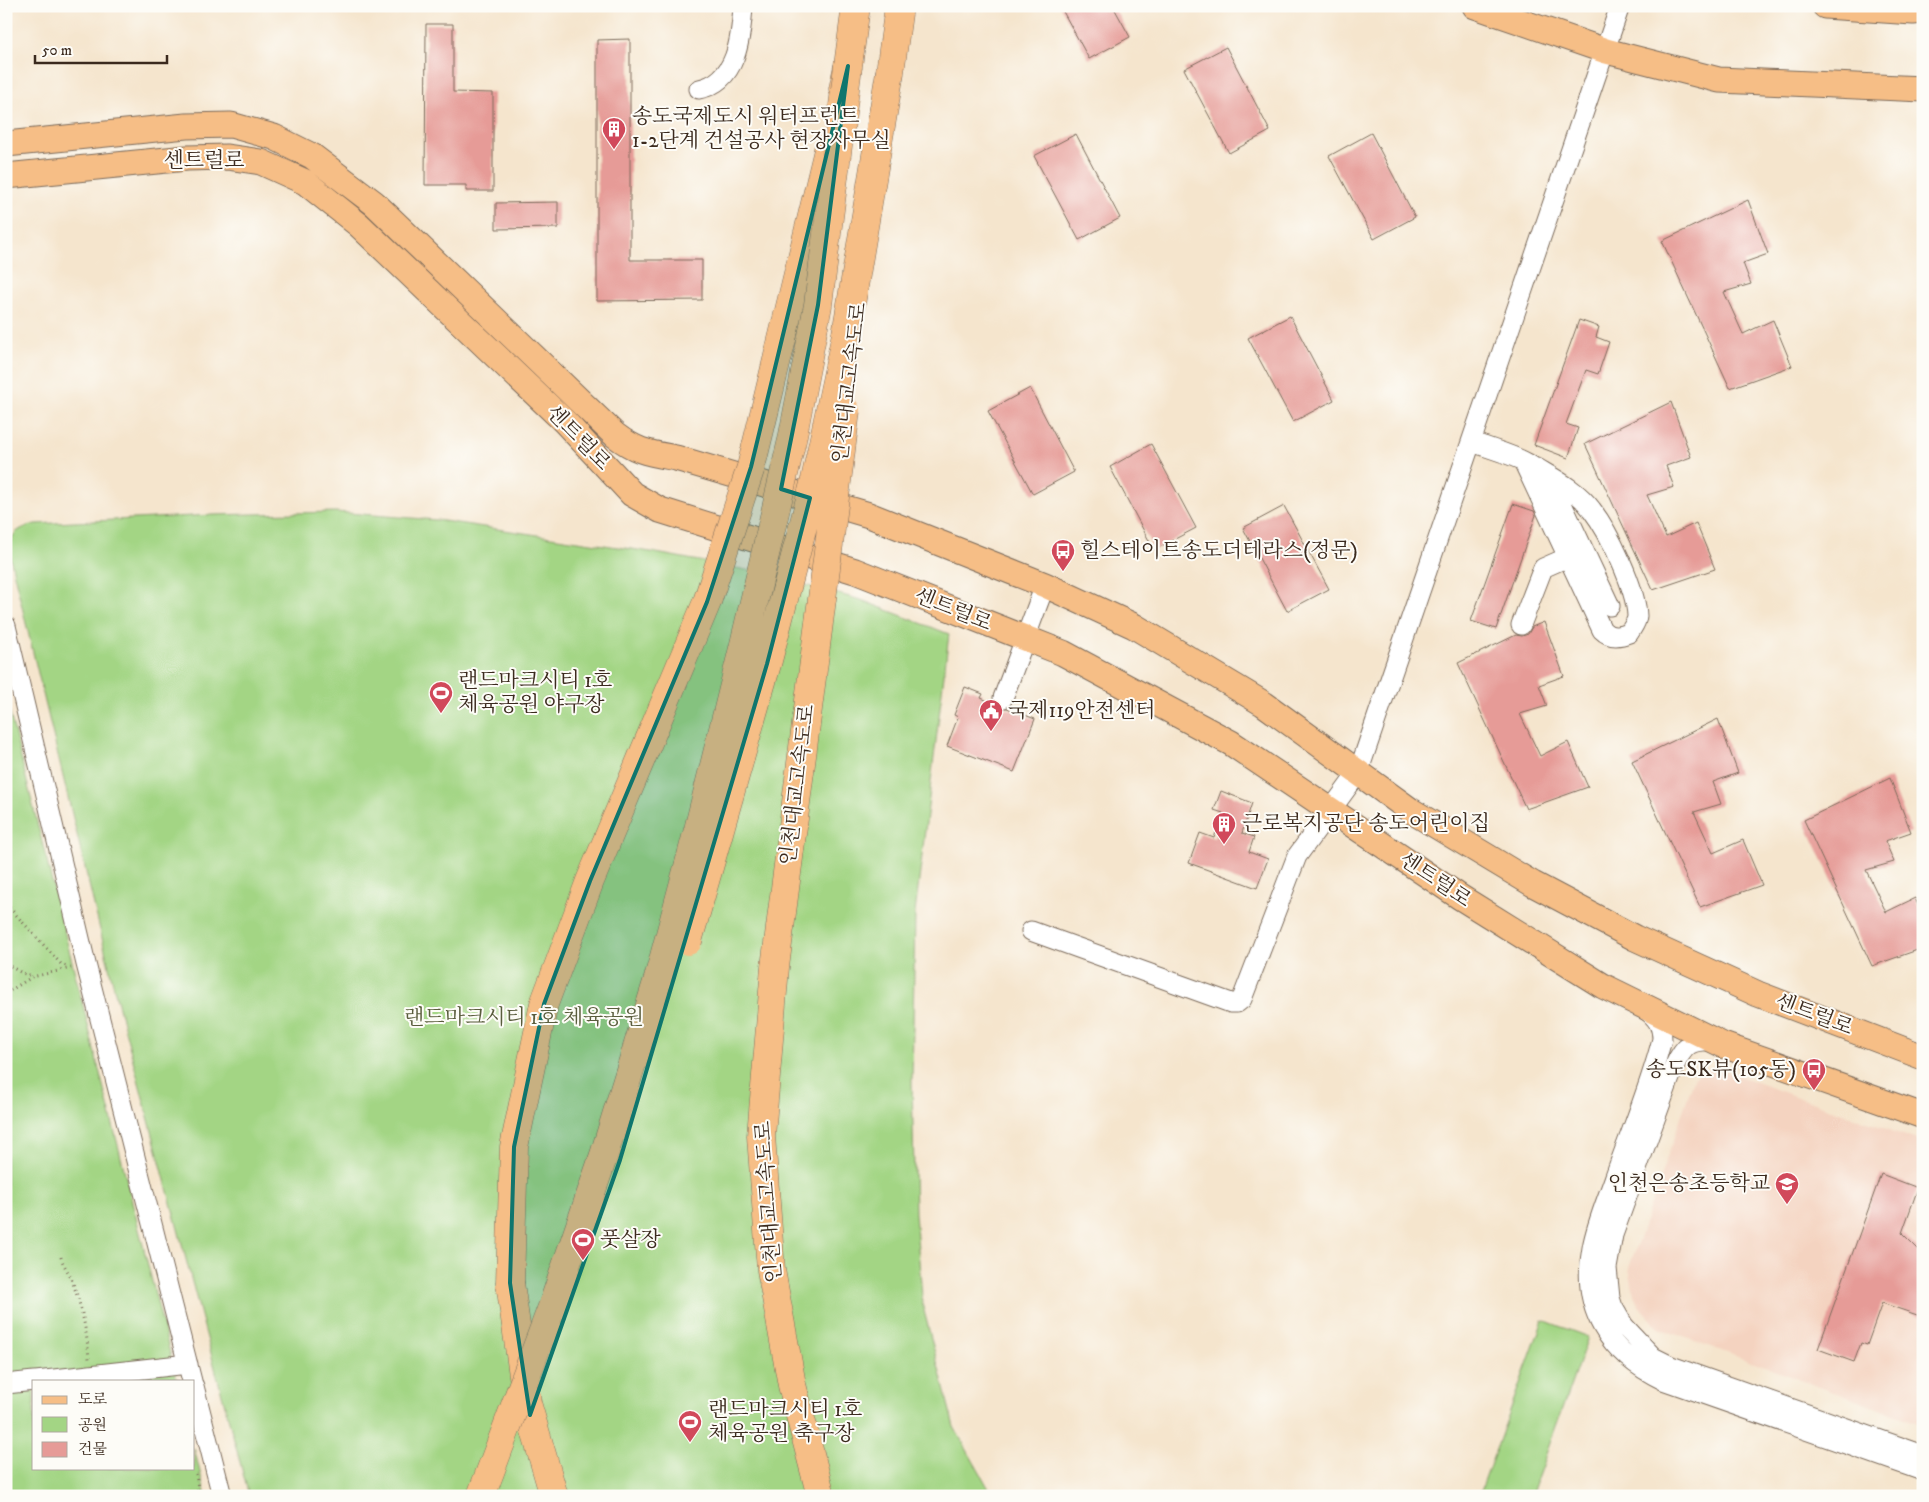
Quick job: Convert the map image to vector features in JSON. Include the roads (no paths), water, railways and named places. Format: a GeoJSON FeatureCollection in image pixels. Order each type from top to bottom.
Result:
{"type":"FeatureCollection","features":[{"type":"Feature","properties":{"kind":"highway","name":"인천대교고속도로"},"geometry":{"type":"LineString","coordinates":[[481,1496],[552,1307],[604,1155],[658,979],[700,820],[792,440],[818,305],[856,6]]}},
{"type":"Feature","properties":{"kind":"highway","name":"인천대교고속도로"},"geometry":{"type":"LineString","coordinates":[[821,1496],[792,1385],[771,1270],[761,1136],[775,966],[899,6]]}},
{"type":"Feature","properties":{"kind":"highway","name":"인천대교고속도로"},"geometry":{"type":"LineString","coordinates":[[554,1496],[527,1402],[510,1283],[514,1147],[544,1004],[590,881],[707,602],[751,467],[848,66]]}},
{"type":"Feature","properties":{"kind":"highway","name":"인천대교고속도로"},"geometry":{"type":"LineString","coordinates":[[498,1496],[570,1312],[620,1160],[675,984],[768,664],[815,480],[846,334],[890,72]]}},
{"type":"Feature","properties":{"kind":"main road"},"geometry":{"type":"LineString","coordinates":[[1475,6],[1606,51],[1719,80],[1923,89]]}},
{"type":"Feature","properties":{"kind":"main road"},"geometry":{"type":"LineString","coordinates":[[1825,6],[1913,12],[1923,11]]}},
{"type":"Feature","properties":{"kind":"main road","name":"센트럴로"},"geometry":{"type":"LineString","coordinates":[[6,144],[186,126],[231,124],[274,137],[312,156],[374,203],[614,435],[631,447],[649,453],[676,458],[869,515],[1045,585],[1142,631],[1264,704],[1410,810],[1533,884],[1635,938],[1758,994],[1923,1057]]}},
{"type":"Feature","properties":{"kind":"main road","name":"센트럴로"},"geometry":{"type":"LineString","coordinates":[[6,176],[187,158],[227,157],[261,162],[305,182],[360,225],[564,422],[632,494],[660,510],[855,571],[1063,653],[1231,743],[1460,897],[1603,986],[1716,1041],[1923,1116]]}},
{"type":"Feature","properties":{"kind":"street"},"geometry":{"type":"LineString","coordinates":[[699,88],[705,88],[724,77],[731,66],[737,49],[743,6]]}},
{"type":"Feature","properties":{"kind":"street"},"geometry":{"type":"LineString","coordinates":[[1031,931],[1224,1001],[1237,1003],[1242,999],[1296,856],[1358,773],[1620,6]]}},
{"type":"Feature","properties":{"kind":"street"},"geometry":{"type":"LineString","coordinates":[[1472,442],[1530,464],[1570,487],[1592,509],[1613,547],[1629,582],[1635,603],[1636,620],[1629,633],[1616,637],[1610,636],[1602,630],[1568,557],[1530,464]]}},
{"type":"Feature","properties":{"kind":"street"},"geometry":{"type":"LineString","coordinates":[[1530,464],[1548,478],[1556,491],[1610,606]]}},
{"type":"Feature","properties":{"kind":"street"},"geometry":{"type":"LineString","coordinates":[[1521,625],[1543,568],[1568,557]]}},
{"type":"Feature","properties":{"kind":"street"},"geometry":{"type":"LineString","coordinates":[[1003,698],[1045,585]]}},
{"type":"Feature","properties":{"kind":"street"},"geometry":{"type":"LineString","coordinates":[[6,626],[86,964],[190,1372],[52,1380]]}},
{"type":"Feature","properties":{"kind":"street"},"geometry":{"type":"LineString","coordinates":[[1638,1003],[1652,1015],[1662,1029],[1662,1039],[1596,1230],[1592,1248],[1589,1265],[1592,1299],[1596,1314],[1609,1339],[1633,1363],[1664,1380],[1923,1471]]}},
{"type":"Feature","properties":{"kind":"street"},"geometry":{"type":"LineString","coordinates":[[1716,1041],[1702,1040],[1687,1046],[1674,1067],[1613,1236],[1608,1255],[1607,1268],[1610,1298],[1613,1307],[1624,1326],[1653,1357],[1671,1366],[1923,1455]]}},
{"type":"Feature","properties":{"kind":"street"},"geometry":{"type":"LineString","coordinates":[[6,1384],[32,1381]]}},
{"type":"Feature","properties":{"kind":"street"},"geometry":{"type":"LineString","coordinates":[[195,1390],[222,1496]]}},
{"type":"Feature","properties":{"kind":"place","name":"송도국제도시 워터프런트 1-2단계 건설공사 현장사무실"},"geometry":{"type":"Point","coordinates":[614,150]}},
{"type":"Feature","properties":{"kind":"place","name":"힐스테이트송도더테라스(정문)"},"geometry":{"type":"Point","coordinates":[1063,572]}},
{"type":"Feature","properties":{"kind":"place","name":"랜드마크시티 1호 체육공원 야구장"},"geometry":{"type":"Point","coordinates":[441,714]}},
{"type":"Feature","properties":{"kind":"place","name":"국제119안전센터"},"geometry":{"type":"Point","coordinates":[991,732]}},
{"type":"Feature","properties":{"kind":"place","name":"근로복지공단 송도어린이집"},"geometry":{"type":"Point","coordinates":[1224,845]}},
{"type":"Feature","properties":{"kind":"place","name":"송도SK뷰(105동)"},"geometry":{"type":"Point","coordinates":[1814,1091]}},
{"type":"Feature","properties":{"kind":"place","name":"인천은송초등학교"},"geometry":{"type":"Point","coordinates":[1787,1205]}},
{"type":"Feature","properties":{"kind":"place","name":"풋살장"},"geometry":{"type":"Point","coordinates":[583,1261]}},
{"type":"Feature","properties":{"kind":"place","name":"랜드마크시티 1호 체육공원 축구장"},"geometry":{"type":"Point","coordinates":[690,1443]}},
{"type":"Feature","properties":{"kind":"park label","name":"랜드마크시티 1호 체육공원"},"geometry":{"type":"Point","coordinates":[524,1018]}}]}
